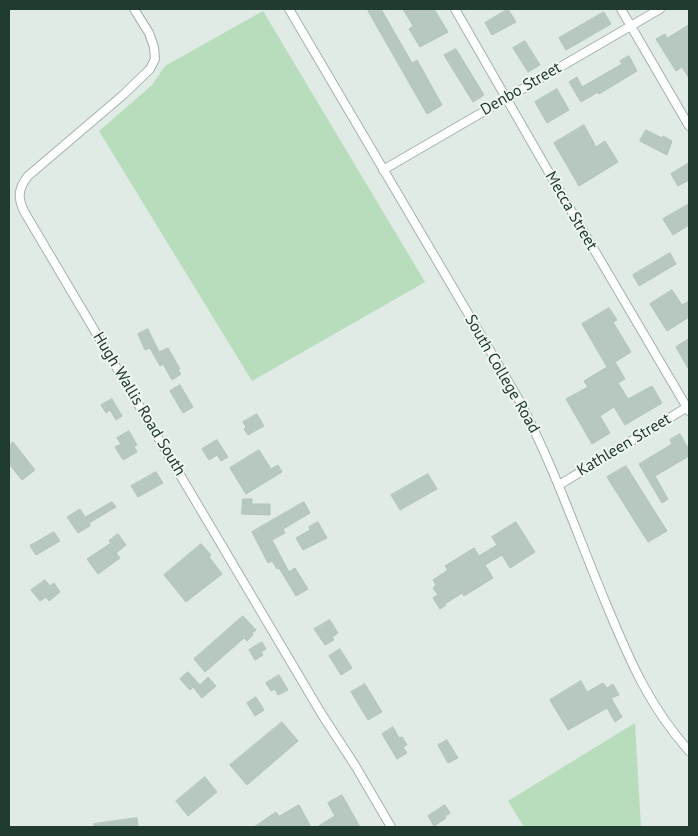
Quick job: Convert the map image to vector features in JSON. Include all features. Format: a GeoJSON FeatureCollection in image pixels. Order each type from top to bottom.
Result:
{"type":"FeatureCollection","features":[{"type":"Feature","properties":{"kind":"street","name":"Hugh Wallis Road South"},"geometry":{"type":"LineString","coordinates":[[134,9],[149,33],[154,47],[155,59],[150,69],[123,95],[28,176],[20,188],[20,201],[35,230],[321,713],[356,767],[388,826]]}},
{"type":"Feature","properties":{"kind":"street","name":"South College Road"},"geometry":{"type":"LineString","coordinates":[[289,9],[519,400],[559,485],[632,665],[658,713],[689,751]]}},
{"type":"Feature","properties":{"kind":"street","name":"Mecca Street"},"geometry":{"type":"LineString","coordinates":[[455,9],[688,408]]}},
{"type":"Feature","properties":{"kind":"street"},"geometry":{"type":"LineString","coordinates":[[621,9],[689,126]]}},
{"type":"Feature","properties":{"kind":"street","name":"Denbo Street"},"geometry":{"type":"LineString","coordinates":[[383,170],[660,9]]}},
{"type":"Feature","properties":{"kind":"street","name":"Kathleen Street"},"geometry":{"type":"LineString","coordinates":[[559,485],[688,408]]}},
{"type":"Feature","properties":{"kind":"green space"},"geometry":{"type":"Polygon","coordinates":[[[263,11],[425,282],[252,381],[99,131],[152,85],[165,66],[263,11]]]}},
{"type":"Feature","properties":{"kind":"green space"},"geometry":{"type":"Polygon","coordinates":[[[635,723],[641,827],[524,827],[508,801],[635,723]]]}},
{"type":"Feature","properties":{"kind":"building"},"geometry":{"type":"Polygon","coordinates":[[[371,9],[381,9],[412,63],[417,60],[442,105],[427,114],[368,11],[371,9]]]}},
{"type":"Feature","properties":{"kind":"building"},"geometry":{"type":"Polygon","coordinates":[[[403,9],[434,9],[448,32],[420,47],[409,29],[413,26],[403,9]]]}},
{"type":"Feature","properties":{"kind":"building"},"geometry":{"type":"Polygon","coordinates":[[[508,9],[516,22],[492,35],[485,23],[508,9]]]}},
{"type":"Feature","properties":{"kind":"building"},"geometry":{"type":"Polygon","coordinates":[[[604,12],[611,24],[566,50],[559,38],[604,12]]]}},
{"type":"Feature","properties":{"kind":"building"},"geometry":{"type":"Polygon","coordinates":[[[689,25],[689,78],[682,67],[676,71],[656,39],[665,34],[667,38],[689,25]]]}},
{"type":"Feature","properties":{"kind":"building"},"geometry":{"type":"Polygon","coordinates":[[[525,41],[540,65],[528,72],[513,48],[525,41]]]}},
{"type":"Feature","properties":{"kind":"building"},"geometry":{"type":"Polygon","coordinates":[[[456,49],[484,95],[473,102],[444,55],[456,49]]]}},
{"type":"Feature","properties":{"kind":"building"},"geometry":{"type":"Polygon","coordinates":[[[629,56],[637,71],[599,94],[598,92],[581,102],[569,82],[577,77],[582,87],[622,64],[620,61],[629,56]]]}},
{"type":"Feature","properties":{"kind":"building"},"geometry":{"type":"Polygon","coordinates":[[[557,89],[569,110],[547,123],[535,102],[557,89]]]}},
{"type":"Feature","properties":{"kind":"building"},"geometry":{"type":"Polygon","coordinates":[[[584,125],[596,147],[605,141],[618,162],[579,186],[554,143],[584,125]]]}},
{"type":"Feature","properties":{"kind":"building"},"geometry":{"type":"Polygon","coordinates":[[[646,130],[672,141],[667,155],[640,141],[646,130]]]}},
{"type":"Feature","properties":{"kind":"building"},"geometry":{"type":"Polygon","coordinates":[[[689,163],[689,180],[678,186],[671,174],[689,163]]]}},
{"type":"Feature","properties":{"kind":"building"},"geometry":{"type":"Polygon","coordinates":[[[689,204],[689,225],[673,235],[663,219],[689,204]]]}},
{"type":"Feature","properties":{"kind":"building"},"geometry":{"type":"Polygon","coordinates":[[[670,253],[676,264],[639,286],[633,275],[670,253]]]}},
{"type":"Feature","properties":{"kind":"building"},"geometry":{"type":"Polygon","coordinates":[[[672,290],[682,305],[689,301],[689,317],[667,331],[650,304],[672,290]]]}},
{"type":"Feature","properties":{"kind":"building"},"geometry":{"type":"Polygon","coordinates":[[[609,308],[617,320],[613,322],[631,352],[615,362],[625,379],[618,383],[628,399],[652,386],[662,403],[625,425],[614,407],[600,416],[610,433],[592,444],[566,399],[588,387],[584,381],[607,367],[582,324],[609,308]]]}},
{"type":"Feature","properties":{"kind":"building"},"geometry":{"type":"Polygon","coordinates":[[[148,329],[159,352],[168,348],[180,369],[178,370],[181,374],[172,380],[163,364],[160,366],[150,348],[145,350],[138,334],[148,329]]]}},
{"type":"Feature","properties":{"kind":"building"},"geometry":{"type":"Polygon","coordinates":[[[689,339],[689,370],[676,347],[689,339]]]}},
{"type":"Feature","properties":{"kind":"building"},"geometry":{"type":"Polygon","coordinates":[[[180,385],[193,407],[183,413],[170,391],[180,385]]]}},
{"type":"Feature","properties":{"kind":"building"},"geometry":{"type":"Polygon","coordinates":[[[112,399],[122,416],[116,420],[110,410],[106,413],[101,405],[112,399]]]}},
{"type":"Feature","properties":{"kind":"building"},"geometry":{"type":"Polygon","coordinates":[[[257,414],[264,426],[248,435],[244,429],[246,427],[243,422],[257,414]]]}},
{"type":"Feature","properties":{"kind":"building"},"geometry":{"type":"Polygon","coordinates":[[[129,431],[137,445],[134,446],[137,452],[123,460],[115,447],[121,444],[117,438],[129,431]]]}},
{"type":"Feature","properties":{"kind":"building"},"geometry":{"type":"Polygon","coordinates":[[[680,434],[689,450],[689,456],[655,476],[668,499],[662,503],[639,464],[672,444],[670,440],[680,434]]]}},
{"type":"Feature","properties":{"kind":"building"},"geometry":{"type":"Polygon","coordinates":[[[217,440],[228,457],[221,461],[217,455],[209,460],[202,449],[217,440]]]}},
{"type":"Feature","properties":{"kind":"building"},"geometry":{"type":"Polygon","coordinates":[[[13,442],[35,470],[22,480],[9,464],[9,446],[13,442]]]}},
{"type":"Feature","properties":{"kind":"building"},"geometry":{"type":"Polygon","coordinates":[[[259,450],[271,469],[278,465],[282,472],[246,494],[230,468],[259,450]]]}},
{"type":"Feature","properties":{"kind":"building"},"geometry":{"type":"Polygon","coordinates":[[[626,466],[667,531],[648,542],[607,477],[626,466]]]}},
{"type":"Feature","properties":{"kind":"building"},"geometry":{"type":"Polygon","coordinates":[[[156,472],[163,483],[138,497],[131,486],[156,472]]]}},
{"type":"Feature","properties":{"kind":"building"},"geometry":{"type":"Polygon","coordinates":[[[428,474],[437,489],[400,510],[391,495],[428,474]]]}},
{"type":"Feature","properties":{"kind":"building"},"geometry":{"type":"Polygon","coordinates":[[[243,499],[252,499],[252,504],[270,504],[270,515],[242,514],[243,499]]]}},
{"type":"Feature","properties":{"kind":"building"},"geometry":{"type":"Polygon","coordinates":[[[112,502],[116,507],[89,523],[90,526],[78,533],[67,517],[80,509],[85,517],[112,502]]]}},
{"type":"Feature","properties":{"kind":"building"},"geometry":{"type":"Polygon","coordinates":[[[304,502],[310,513],[283,529],[285,533],[272,540],[289,572],[295,568],[308,589],[296,596],[279,568],[277,569],[272,561],[268,563],[252,532],[304,502]]]}},
{"type":"Feature","properties":{"kind":"building"},"geometry":{"type":"Polygon","coordinates":[[[318,522],[327,538],[303,550],[296,538],[310,530],[309,527],[318,522]]]}},
{"type":"Feature","properties":{"kind":"building"},"geometry":{"type":"Polygon","coordinates":[[[516,522],[535,552],[510,568],[502,555],[485,565],[493,578],[464,596],[462,593],[440,609],[433,598],[438,595],[433,588],[436,585],[433,580],[448,570],[445,566],[474,548],[479,556],[497,545],[492,537],[516,522]]]}},
{"type":"Feature","properties":{"kind":"building"},"geometry":{"type":"Polygon","coordinates":[[[54,532],[60,541],[36,555],[30,546],[54,532]]]}},
{"type":"Feature","properties":{"kind":"building"},"geometry":{"type":"Polygon","coordinates":[[[118,534],[126,545],[116,553],[120,558],[98,574],[87,559],[111,543],[109,541],[118,534]]]}},
{"type":"Feature","properties":{"kind":"building"},"geometry":{"type":"Polygon","coordinates":[[[201,544],[211,555],[209,557],[222,574],[186,602],[164,575],[201,544]]]}},
{"type":"Feature","properties":{"kind":"building"},"geometry":{"type":"Polygon","coordinates":[[[45,580],[50,586],[54,583],[60,592],[49,601],[46,597],[40,601],[31,590],[45,580]]]}},
{"type":"Feature","properties":{"kind":"building"},"geometry":{"type":"Polygon","coordinates":[[[243,616],[256,630],[252,633],[253,635],[247,641],[244,638],[205,672],[194,659],[243,616]]]}},
{"type":"Feature","properties":{"kind":"building"},"geometry":{"type":"Polygon","coordinates":[[[330,620],[338,633],[332,637],[334,640],[325,645],[314,629],[330,620]]]}},
{"type":"Feature","properties":{"kind":"building"},"geometry":{"type":"Polygon","coordinates":[[[262,642],[266,649],[261,652],[263,655],[255,660],[249,650],[262,642]]]}},
{"type":"Feature","properties":{"kind":"building"},"geometry":{"type":"Polygon","coordinates":[[[340,649],[352,668],[341,675],[329,656],[340,649]]]}},
{"type":"Feature","properties":{"kind":"building"},"geometry":{"type":"Polygon","coordinates":[[[188,672],[200,685],[208,677],[216,686],[202,698],[193,687],[190,690],[180,679],[188,672]]]}},
{"type":"Feature","properties":{"kind":"building"},"geometry":{"type":"Polygon","coordinates":[[[279,675],[288,690],[278,695],[275,689],[271,691],[266,683],[279,675]]]}},
{"type":"Feature","properties":{"kind":"building"},"geometry":{"type":"Polygon","coordinates":[[[581,681],[587,692],[603,683],[607,688],[613,684],[619,695],[611,698],[622,717],[615,722],[607,708],[568,730],[550,700],[581,681]]]}},
{"type":"Feature","properties":{"kind":"building"},"geometry":{"type":"Polygon","coordinates":[[[365,684],[382,712],[368,720],[351,692],[365,684]]]}},
{"type":"Feature","properties":{"kind":"building"},"geometry":{"type":"Polygon","coordinates":[[[256,697],[264,710],[255,716],[247,703],[256,697]]]}},
{"type":"Feature","properties":{"kind":"building"},"geometry":{"type":"Polygon","coordinates":[[[282,722],[298,741],[247,785],[230,765],[282,722]]]}},
{"type":"Feature","properties":{"kind":"building"},"geometry":{"type":"Polygon","coordinates":[[[393,727],[399,738],[402,737],[407,745],[403,747],[407,753],[397,759],[382,734],[393,727]]]}},
{"type":"Feature","properties":{"kind":"building"},"geometry":{"type":"Polygon","coordinates":[[[447,740],[458,758],[448,763],[438,745],[447,740]]]}},
{"type":"Feature","properties":{"kind":"building"},"geometry":{"type":"Polygon","coordinates":[[[205,777],[217,792],[188,816],[176,801],[205,777]]]}},
{"type":"Feature","properties":{"kind":"building"},"geometry":{"type":"Polygon","coordinates":[[[342,795],[360,827],[317,827],[335,816],[328,803],[342,795]]]}},
{"type":"Feature","properties":{"kind":"building"},"geometry":{"type":"Polygon","coordinates":[[[299,805],[311,827],[254,827],[276,812],[279,816],[299,805]]]}},
{"type":"Feature","properties":{"kind":"building"},"geometry":{"type":"Polygon","coordinates":[[[445,805],[450,813],[434,826],[428,816],[445,805]]]}},
{"type":"Feature","properties":{"kind":"building"},"geometry":{"type":"Polygon","coordinates":[[[137,818],[138,827],[94,827],[94,824],[137,818]]]}}]}
